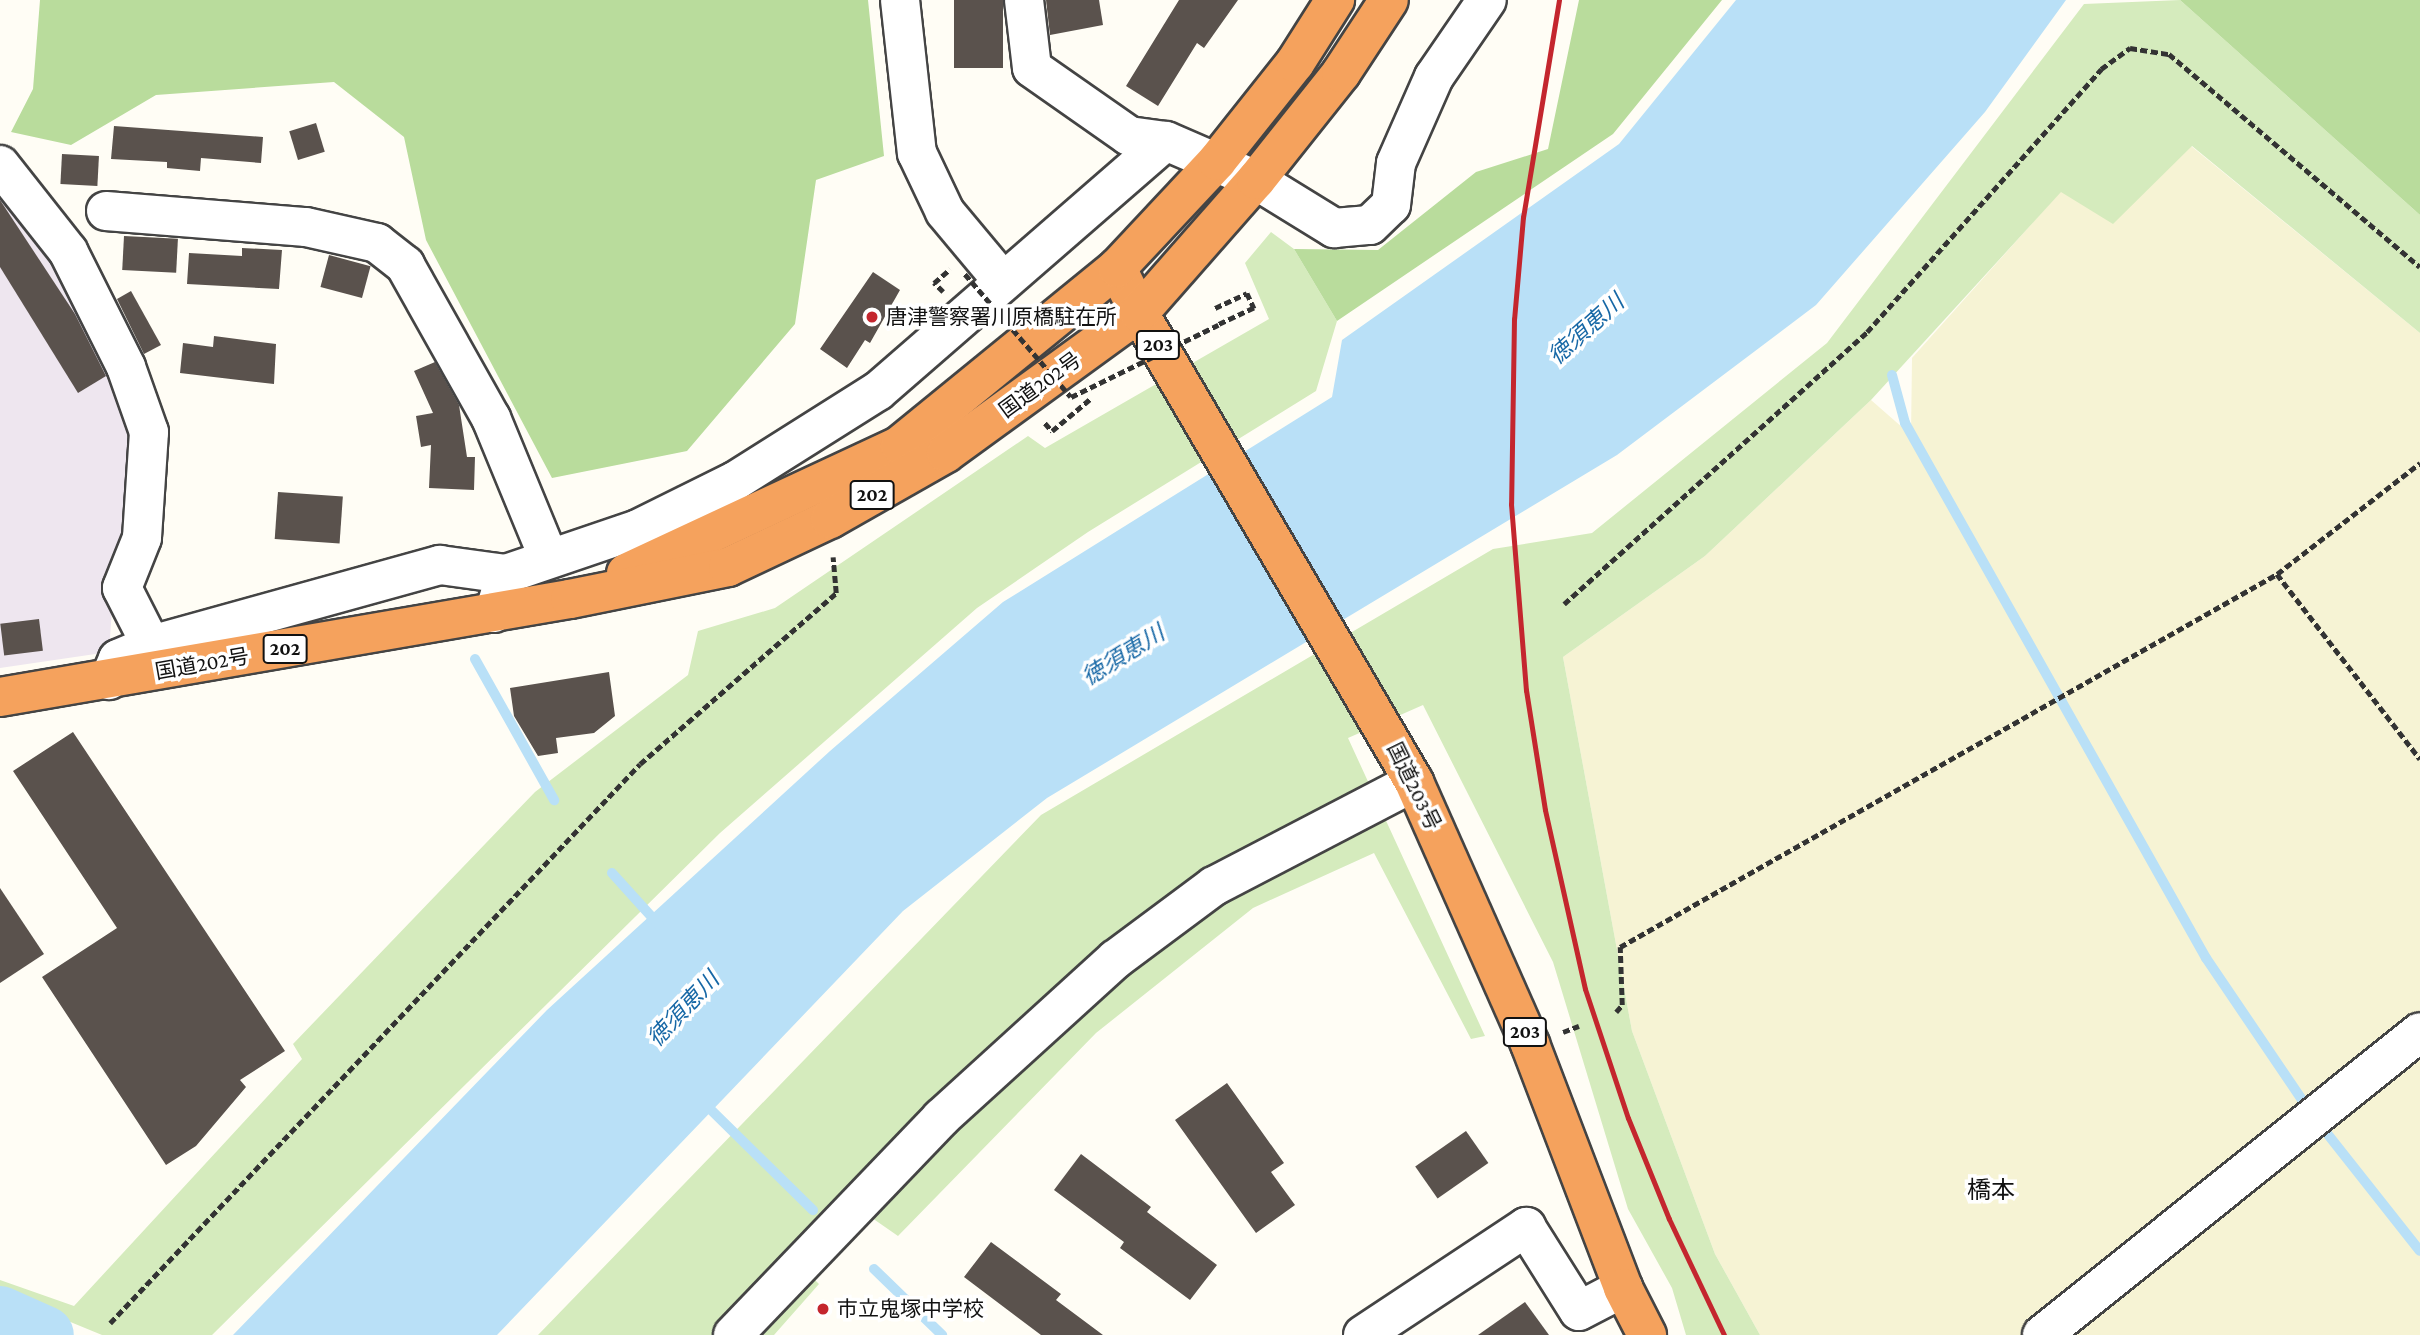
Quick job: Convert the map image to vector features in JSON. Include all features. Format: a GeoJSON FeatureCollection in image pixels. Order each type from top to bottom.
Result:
{"type":"FeatureCollection","features":[{"type":"Feature","properties":{"kind":"highway","name":"国道202号"},"geometry":{"type":"LineString","coordinates":[[570,600],[900,445],[1117,268],[1217,161],[1295,63],[1335,0]]}},
{"type":"Feature","properties":{"kind":"highway","name":"国道202号"},"geometry":{"type":"LineString","coordinates":[[0,697],[570,600],[728,567],[830,519],[946,453],[1139,313],[1256,180],[1341,73],[1389,0]]}},
{"type":"Feature","properties":{"kind":"highway","name":"国道203号"},"geometry":{"type":"LineString","coordinates":[[1117,268],[1139,313],[1390,735],[1414,782],[1530,1044],[1623,1288],[1647,1335]]}},
{"type":"Feature","properties":{"kind":"street"},"geometry":{"type":"LineString","coordinates":[[900,0],[917,153],[945,212],[983,277]]}},
{"type":"Feature","properties":{"kind":"street"},"geometry":{"type":"LineString","coordinates":[[1024,0],[1032,68],[1129,136],[1166,141],[1217,161],[1256,180],[1334,228],[1370,225],[1391,205],[1396,163],[1433,77],[1487,0]]}},
{"type":"Feature","properties":{"kind":"street"},"geometry":{"type":"LineString","coordinates":[[109,680],[118,659],[151,645],[440,565],[506,574],[638,529],[735,481],[878,391],[983,277],[1166,141]]}},
{"type":"Feature","properties":{"kind":"street"},"geometry":{"type":"LineString","coordinates":[[0,165],[68,251],[125,367],[149,432],[142,538],[122,588],[151,645]]}},
{"type":"Feature","properties":{"kind":"street"},"geometry":{"type":"LineString","coordinates":[[106,211],[306,227],[377,243],[405,265],[491,418],[549,559]]}},
{"type":"Feature","properties":{"kind":"street"},"geometry":{"type":"LineString","coordinates":[[494,613],[506,574]]}},
{"type":"Feature","properties":{"kind":"street"},"geometry":{"type":"LineString","coordinates":[[733,1335],[941,1118],[1116,959],[1214,886],[1414,782]]}},
{"type":"Feature","properties":{"kind":"street"},"geometry":{"type":"LineString","coordinates":[[2042,1335],[2420,1032]]}},
{"type":"Feature","properties":{"kind":"street"},"geometry":{"type":"LineString","coordinates":[[1363,1335],[1526,1227],[1579,1311],[1623,1288]]}},
{"type":"Feature","properties":{"kind":"path"},"geometry":{"type":"LineString","coordinates":[[1564,604],[1867,332],[2101,69],[2130,48],[2169,54],[2420,267]]}},
{"type":"Feature","properties":{"kind":"path"},"geometry":{"type":"LineString","coordinates":[[950,286],[943,293],[934,283],[959,262]]}},
{"type":"Feature","properties":{"kind":"path"},"geometry":{"type":"LineString","coordinates":[[958,280],[983,277],[1071,397],[1254,308],[1247,293],[1215,308]]}},
{"type":"Feature","properties":{"kind":"path"},"geometry":{"type":"LineString","coordinates":[[1616,1012],[1622,1005],[1620,947],[2277,574],[2420,463]]}},
{"type":"Feature","properties":{"kind":"path"},"geometry":{"type":"LineString","coordinates":[[110,1323],[640,764],[836,593],[830,519]]}},
{"type":"Feature","properties":{"kind":"path"},"geometry":{"type":"LineString","coordinates":[[2277,574],[2420,759]]}},
{"type":"Feature","properties":{"kind":"shaded area"},"geometry":{"type":"Polygon","coordinates":[[[2191,146],[2420,333],[2420,1022],[2026,1335],[1760,1335],[1715,1254],[1632,1031],[1563,657],[1705,556],[1871,400],[1911,435],[1912,358],[2061,191],[2113,223],[2191,146]]]}},
{"type":"Feature","properties":{"kind":"shaded area"},"geometry":{"type":"Polygon","coordinates":[[[0,189],[16,191],[118,369],[139,437],[131,539],[114,581],[109,652],[0,668],[0,189]]]}},
{"type":"Feature","properties":{"kind":"shaded area"},"geometry":{"type":"Polygon","coordinates":[[[2420,1048],[2420,1335],[2059,1335],[2420,1048]]]}},
{"type":"Feature","properties":{"kind":"green space"},"geometry":{"type":"Polygon","coordinates":[[[40,0],[868,0],[884,156],[816,180],[795,324],[687,451],[552,478],[426,240],[404,137],[334,82],[156,95],[71,145],[11,132],[33,89],[40,0]]]}},
{"type":"Feature","properties":{"kind":"green space"},"geometry":{"type":"Polygon","coordinates":[[[1579,0],[1722,0],[1613,134],[1337,321],[1294,249],[1378,250],[1476,172],[1548,149],[1579,0]]]}},
{"type":"Feature","properties":{"kind":"green space"},"geometry":{"type":"Polygon","coordinates":[[[2180,0],[2420,215],[2420,333],[2192,146],[2113,224],[2061,192],[1871,400],[1705,556],[1563,657],[1632,1031],[1715,1254],[1760,1335],[1686,1335],[1672,1288],[1628,1209],[1553,962],[1423,705],[1348,738],[1485,1036],[1471,1039],[1374,853],[1253,908],[1096,1033],[898,1236],[849,1202],[797,1262],[819,1284],[774,1335],[538,1335],[1041,815],[1493,549],[1592,533],[1827,343],[2084,4],[2180,0]]]}},
{"type":"Feature","properties":{"kind":"green space"},"geometry":{"type":"Polygon","coordinates":[[[2180,0],[2420,0],[2420,215],[2180,0]]]}},
{"type":"Feature","properties":{"kind":"green space"},"geometry":{"type":"Polygon","coordinates":[[[1271,232],[1294,249],[1337,321],[1316,391],[1088,532],[977,608],[720,833],[212,1335],[102,1335],[0,1293],[0,1280],[74,1306],[302,1059],[293,1044],[535,792],[688,675],[698,631],[775,608],[1028,436],[1045,448],[1269,319],[1245,263],[1271,232]]]}},
{"type":"Feature","properties":{"kind":"water","name":"徳須恵川"},"geometry":{"type":"Polygon","coordinates":[[[1736,0],[2066,0],[1985,112],[1816,305],[1617,455],[1047,798],[903,911],[497,1335],[233,1335],[547,1010],[830,751],[1003,602],[1332,397],[1342,340],[1619,144],[1736,0]]]}},
{"type":"Feature","properties":{"kind":"building"},"geometry":{"type":"Polygon","coordinates":[[[954,0],[1003,0],[1003,68],[954,68],[954,0]]]}},
{"type":"Feature","properties":{"kind":"building"},"geometry":{"type":"Polygon","coordinates":[[[1046,0],[1099,0],[1103,25],[1050,35],[1046,0]]]}},
{"type":"Feature","properties":{"kind":"building"},"geometry":{"type":"Polygon","coordinates":[[[1179,0],[1238,0],[1204,48],[1197,43],[1158,106],[1126,86],[1179,0]]]}},
{"type":"Feature","properties":{"kind":"building"},"geometry":{"type":"Polygon","coordinates":[[[316,123],[325,152],[298,160],[289,131],[316,123]]]}},
{"type":"Feature","properties":{"kind":"building"},"geometry":{"type":"Polygon","coordinates":[[[114,126],[263,137],[261,163],[201,158],[200,171],[167,168],[167,162],[111,159],[114,126]]]}},
{"type":"Feature","properties":{"kind":"building"},"geometry":{"type":"Polygon","coordinates":[[[62,154],[99,156],[97,186],[60,184],[62,154]]]}},
{"type":"Feature","properties":{"kind":"building"},"geometry":{"type":"Polygon","coordinates":[[[0,200],[75,314],[106,376],[78,393],[0,267],[0,200]]]}},
{"type":"Feature","properties":{"kind":"building"},"geometry":{"type":"Polygon","coordinates":[[[124,236],[178,239],[176,273],[122,270],[124,236]]]}},
{"type":"Feature","properties":{"kind":"building"},"geometry":{"type":"Polygon","coordinates":[[[242,248],[282,250],[279,289],[187,284],[189,253],[242,256],[242,248]]]}},
{"type":"Feature","properties":{"kind":"building"},"geometry":{"type":"Polygon","coordinates":[[[329,255],[371,266],[362,298],[320,287],[329,255]]]}},
{"type":"Feature","properties":{"kind":"building"},"geometry":{"type":"Polygon","coordinates":[[[873,272],[900,290],[870,343],[865,340],[847,368],[820,349],[873,272]]]}},
{"type":"Feature","properties":{"kind":"building"},"geometry":{"type":"Polygon","coordinates":[[[131,291],[161,345],[144,354],[117,299],[131,291]]]}},
{"type":"Feature","properties":{"kind":"building"},"geometry":{"type":"Polygon","coordinates":[[[214,336],[276,344],[274,384],[180,373],[183,343],[213,347],[214,336]]]}},
{"type":"Feature","properties":{"kind":"building"},"geometry":{"type":"Polygon","coordinates":[[[435,362],[459,405],[467,457],[475,457],[474,490],[429,488],[431,445],[421,447],[416,416],[433,413],[414,371],[435,362]]]}},
{"type":"Feature","properties":{"kind":"building"},"geometry":{"type":"Polygon","coordinates":[[[278,492],[343,497],[340,543],[275,539],[278,492]]]}},
{"type":"Feature","properties":{"kind":"building"},"geometry":{"type":"Polygon","coordinates":[[[39,619],[43,651],[4,656],[0,624],[39,619]]]}},
{"type":"Feature","properties":{"kind":"building"},"geometry":{"type":"Polygon","coordinates":[[[609,672],[615,716],[594,733],[556,738],[558,753],[538,756],[514,716],[510,688],[609,672]]]}},
{"type":"Feature","properties":{"kind":"building"},"geometry":{"type":"Polygon","coordinates":[[[73,732],[285,1051],[240,1080],[246,1087],[196,1146],[166,1165],[42,977],[117,928],[13,771],[73,732]]]}},
{"type":"Feature","properties":{"kind":"building"},"geometry":{"type":"Polygon","coordinates":[[[0,888],[44,954],[0,983],[0,888]]]}},
{"type":"Feature","properties":{"kind":"building"},"geometry":{"type":"Polygon","coordinates":[[[1227,1083],[1284,1163],[1271,1172],[1295,1205],[1256,1233],[1175,1120],[1227,1083]]]}},
{"type":"Feature","properties":{"kind":"building"},"geometry":{"type":"Polygon","coordinates":[[[1466,1131],[1488,1163],[1438,1199],[1415,1167],[1466,1131]]]}},
{"type":"Feature","properties":{"kind":"building"},"geometry":{"type":"Polygon","coordinates":[[[1081,1154],[1151,1207],[1147,1212],[1217,1265],[1190,1300],[1120,1248],[1124,1242],[1054,1190],[1081,1154]]]}},
{"type":"Feature","properties":{"kind":"building"},"geometry":{"type":"Polygon","coordinates":[[[991,1242],[1061,1294],[1056,1300],[1103,1335],[1041,1335],[964,1277],[991,1242]]]}},
{"type":"Feature","properties":{"kind":"building"},"geometry":{"type":"Polygon","coordinates":[[[1525,1302],[1549,1335],[1478,1335],[1525,1302]]]}},
{"type":"Feature","properties":{"kind":"waterway"},"geometry":{"type":"LineString","coordinates":[[1892,375],[1905,423],[2206,958],[2309,1110]]}},
{"type":"Feature","properties":{"kind":"waterway"},"geometry":{"type":"LineString","coordinates":[[475,659],[554,800]]}},
{"type":"Feature","properties":{"kind":"waterway"},"geometry":{"type":"LineString","coordinates":[[612,873],[659,925]]}},
{"type":"Feature","properties":{"kind":"waterway"},"geometry":{"type":"LineString","coordinates":[[706,1105],[813,1210]]}},
{"type":"Feature","properties":{"kind":"waterway"},"geometry":{"type":"LineString","coordinates":[[2318,1122],[2420,1251]]}},
{"type":"Feature","properties":{"kind":"waterway"},"geometry":{"type":"LineString","coordinates":[[874,1269],[942,1335]]}},
{"type":"Feature","properties":{"kind":"waterway"},"geometry":{"type":"LineString","coordinates":[[0,1315],[45,1335]]}},
{"type":"Feature","properties":{"kind":"railway"},"geometry":{"type":"LineString","coordinates":[[1559,0],[1523,217],[1514,319],[1511,504],[1526,690],[1545,810],[1585,989],[1628,1118],[1669,1219],[1724,1335]]}},
{"type":"Feature","properties":{"kind":"place","name":"唐津警察署川原橋駐在所"},"geometry":{"type":"Point","coordinates":[872,317]}},
{"type":"Feature","properties":{"kind":"place","name":"市立鬼塚中学校"},"geometry":{"type":"Point","coordinates":[823,1309]}},
{"type":"Feature","properties":{"kind":"district","name":"橋本"},"geometry":{"type":"Point","coordinates":[1991,1190]}}]}
